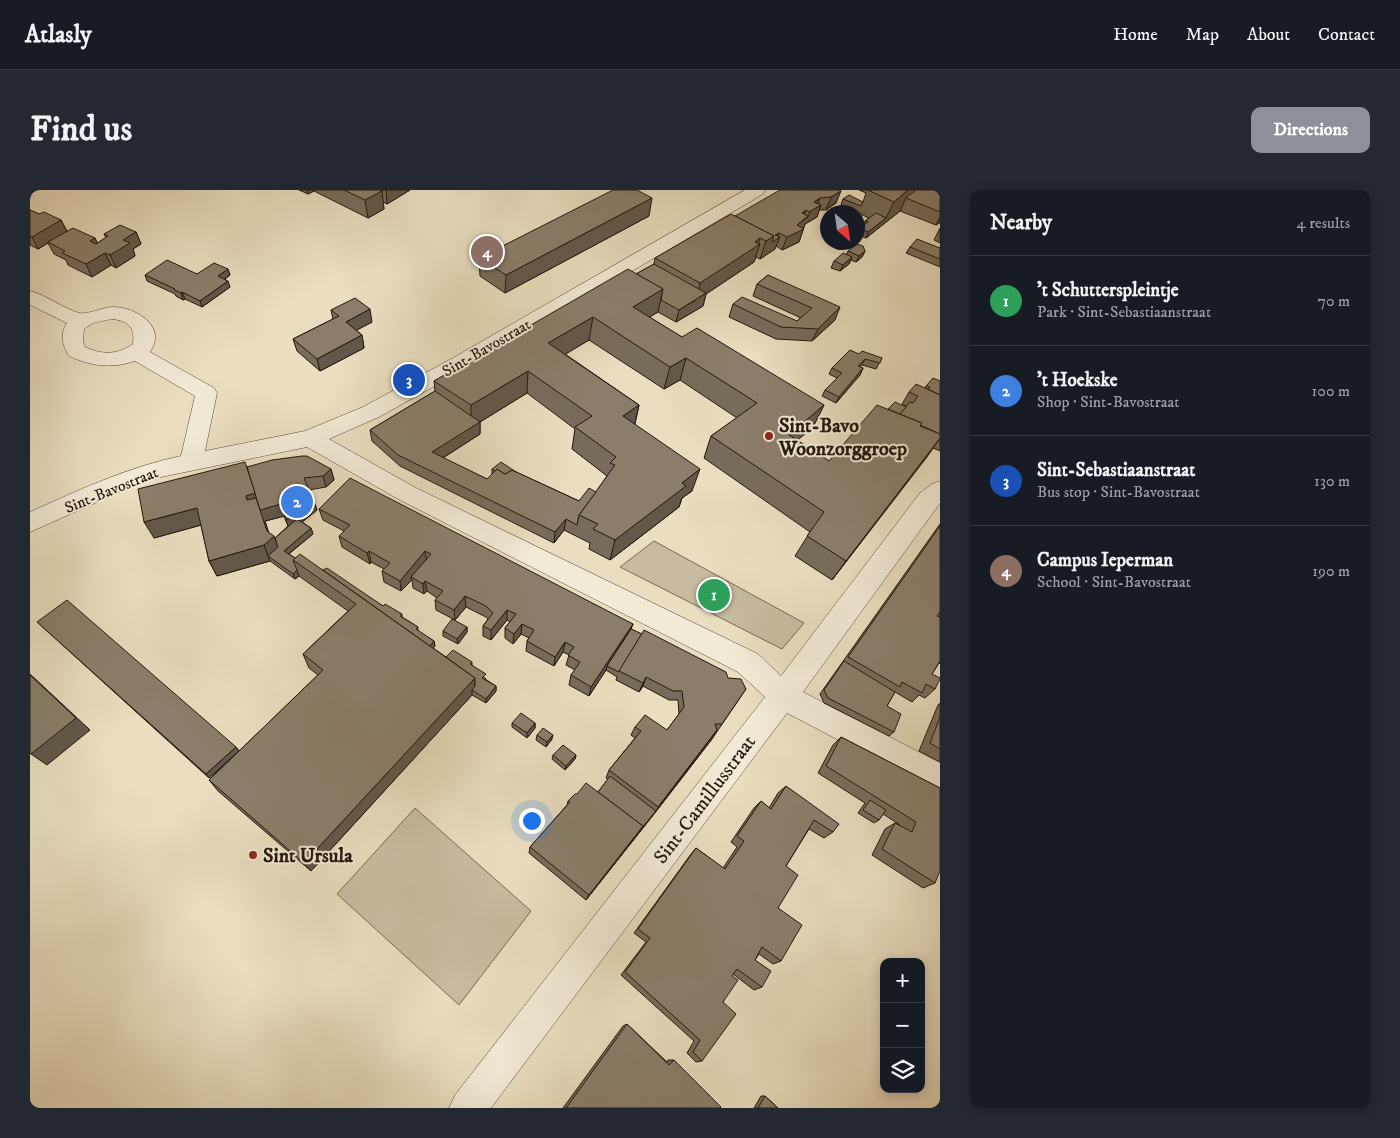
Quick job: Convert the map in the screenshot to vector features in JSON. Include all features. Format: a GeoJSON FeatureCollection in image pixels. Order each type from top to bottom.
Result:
{"type":"FeatureCollection","features":[{"type":"Feature","properties":{"kind":"street","name":"Sint-Bavostraat"},"geometry":{"type":"LineString","coordinates":[[30,523],[123,481],[158,469],[310,438],[371,412],[460,363],[757,190]]}},
{"type":"Feature","properties":{"kind":"street"},"geometry":{"type":"LineString","coordinates":[[30,297],[80,321]]}},
{"type":"Feature","properties":{"kind":"street"},"geometry":{"type":"LineString","coordinates":[[112,313],[132,316],[140,322],[144,331],[143,347],[125,358],[107,361],[98,360],[76,351],[71,332],[80,321],[112,313]]}},
{"type":"Feature","properties":{"kind":"street"},"geometry":{"type":"LineString","coordinates":[[136,353],[206,393],[191,463]]}},
{"type":"Feature","properties":{"kind":"street"},"geometry":{"type":"LineString","coordinates":[[310,438],[408,494],[748,663],[783,696],[940,779]]}},
{"type":"Feature","properties":{"kind":"street","name":"Sint-Camillusstraat"},"geometry":{"type":"LineString","coordinates":[[468,1108],[783,696],[929,499],[940,490]]}},
{"type":"Feature","properties":{"kind":"shaded area"},"geometry":{"type":"Polygon","coordinates":[[[654,541],[804,623],[782,649],[620,567],[654,541]]]}},
{"type":"Feature","properties":{"kind":"shaded area"},"geometry":{"type":"Polygon","coordinates":[[[415,808],[531,911],[459,1005],[337,894],[415,808]]]}},
{"type":"Feature","properties":{"kind":"building"},"geometry":{"type":"Polygon","coordinates":[[[344,190],[380,190],[382,191],[365,200],[344,190]]]}},
{"type":"Feature","properties":{"kind":"building"},"geometry":{"type":"Polygon","coordinates":[[[613,190],[637,190],[652,198],[506,275],[479,258],[613,190]]]}},
{"type":"Feature","properties":{"kind":"building"},"geometry":{"type":"Polygon","coordinates":[[[780,190],[841,191],[831,197],[820,198],[814,202],[821,205],[809,212],[806,210],[802,213],[808,216],[797,225],[804,229],[787,237],[779,233],[775,235],[780,237],[772,242],[774,236],[735,216],[780,190]]]}},
{"type":"Feature","properties":{"kind":"building"},"geometry":{"type":"Polygon","coordinates":[[[868,190],[908,190],[894,202],[868,190]]]}},
{"type":"Feature","properties":{"kind":"building"},"geometry":{"type":"Polygon","coordinates":[[[916,190],[940,190],[940,212],[906,198],[916,190]]]}},
{"type":"Feature","properties":{"kind":"building"},"geometry":{"type":"Polygon","coordinates":[[[849,195],[863,202],[862,205],[858,205],[843,199],[849,195]]]}},
{"type":"Feature","properties":{"kind":"building"},"geometry":{"type":"Polygon","coordinates":[[[30,210],[39,214],[44,212],[61,220],[32,237],[30,236],[30,210]]]}},
{"type":"Feature","properties":{"kind":"building"},"geometry":{"type":"Polygon","coordinates":[[[876,213],[886,218],[868,232],[865,231],[865,224],[868,222],[865,221],[876,213]]]}},
{"type":"Feature","properties":{"kind":"building"},"geometry":{"type":"Polygon","coordinates":[[[731,214],[774,236],[766,241],[760,238],[755,242],[760,244],[700,283],[655,258],[731,214]]]}},
{"type":"Feature","properties":{"kind":"building"},"geometry":{"type":"Polygon","coordinates":[[[120,225],[136,232],[123,240],[130,243],[110,255],[105,253],[86,264],[62,253],[65,251],[48,242],[73,228],[95,238],[90,241],[96,244],[108,236],[104,234],[120,225]]]}},
{"type":"Feature","properties":{"kind":"building"},"geometry":{"type":"Polygon","coordinates":[[[917,239],[940,248],[940,259],[910,247],[917,239]]]}},
{"type":"Feature","properties":{"kind":"building"},"geometry":{"type":"Polygon","coordinates":[[[865,250],[865,251],[859,256],[848,251],[865,250]]]}},
{"type":"Feature","properties":{"kind":"building"},"geometry":{"type":"Polygon","coordinates":[[[843,253],[852,257],[843,265],[834,261],[843,253]]]}},
{"type":"Feature","properties":{"kind":"building"},"geometry":{"type":"Polygon","coordinates":[[[167,260],[197,274],[214,263],[228,269],[218,276],[228,281],[200,301],[145,275],[167,260]]]}},
{"type":"Feature","properties":{"kind":"building"},"geometry":{"type":"Polygon","coordinates":[[[654,264],[706,293],[679,310],[661,300],[663,289],[636,274],[654,264]]]}},
{"type":"Feature","properties":{"kind":"building"},"geometry":{"type":"Polygon","coordinates":[[[628,269],[663,289],[633,307],[682,337],[697,328],[824,405],[789,435],[829,461],[877,405],[922,423],[920,426],[940,434],[940,438],[846,561],[807,536],[824,512],[711,436],[757,403],[686,358],[670,367],[593,317],[548,343],[639,405],[623,416],[700,469],[682,483],[686,486],[615,540],[593,529],[598,524],[579,515],[615,465],[610,463],[616,457],[575,427],[592,416],[528,371],[471,405],[434,381],[628,269]]]}},
{"type":"Feature","properties":{"kind":"building"},"geometry":{"type":"Polygon","coordinates":[[[768,275],[840,307],[818,329],[781,327],[733,304],[742,297],[797,321],[812,308],[757,284],[768,275]]]}},
{"type":"Feature","properties":{"kind":"building"},"geometry":{"type":"Polygon","coordinates":[[[355,298],[370,309],[346,322],[362,335],[317,359],[293,339],[339,316],[331,310],[355,298]]]}},
{"type":"Feature","properties":{"kind":"building"},"geometry":{"type":"Polygon","coordinates":[[[850,350],[859,354],[862,351],[882,358],[880,363],[865,359],[858,366],[863,368],[839,397],[825,390],[842,373],[832,368],[850,350]]]}},
{"type":"Feature","properties":{"kind":"building"},"geometry":{"type":"Polygon","coordinates":[[[933,378],[940,381],[940,395],[926,386],[933,378]]]}},
{"type":"Feature","properties":{"kind":"building"},"geometry":{"type":"Polygon","coordinates":[[[916,384],[940,395],[940,434],[920,425],[922,423],[900,414],[918,396],[909,392],[916,384]]]}},
{"type":"Feature","properties":{"kind":"building"},"geometry":{"type":"Polygon","coordinates":[[[435,391],[480,422],[432,452],[487,479],[497,469],[505,474],[512,470],[579,501],[589,488],[596,492],[579,515],[577,525],[566,519],[555,532],[398,455],[370,430],[435,391]]]}},
{"type":"Feature","properties":{"kind":"building"},"geometry":{"type":"Polygon","coordinates":[[[895,402],[906,407],[900,414],[888,409],[895,402]]]}},
{"type":"Feature","properties":{"kind":"building"},"geometry":{"type":"Polygon","coordinates":[[[307,456],[331,469],[323,476],[304,478],[313,499],[286,520],[281,504],[260,510],[247,467],[272,460],[307,456]]]}},
{"type":"Feature","properties":{"kind":"building"},"geometry":{"type":"Polygon","coordinates":[[[245,462],[255,493],[246,496],[247,500],[256,498],[267,531],[274,536],[264,545],[209,561],[197,508],[144,522],[138,489],[245,462]]]}},
{"type":"Feature","properties":{"kind":"building"},"geometry":{"type":"Polygon","coordinates":[[[501,462],[516,472],[512,470],[505,474],[497,469],[495,471],[492,469],[501,462]]]}},
{"type":"Feature","properties":{"kind":"building"},"geometry":{"type":"Polygon","coordinates":[[[350,478],[633,624],[591,687],[571,675],[580,662],[568,655],[574,647],[565,642],[555,657],[527,641],[534,630],[522,624],[514,634],[505,628],[516,614],[507,610],[491,630],[483,626],[493,613],[486,606],[465,596],[454,610],[435,600],[443,591],[425,581],[423,584],[411,577],[431,554],[425,551],[400,581],[382,571],[390,563],[369,551],[367,553],[339,536],[350,525],[319,509],[350,478]]]}},
{"type":"Feature","properties":{"kind":"building"},"geometry":{"type":"Polygon","coordinates":[[[297,519],[311,528],[284,551],[295,558],[293,560],[297,570],[293,574],[268,556],[278,547],[275,538],[297,519]]]}},
{"type":"Feature","properties":{"kind":"building"},"geometry":{"type":"Polygon","coordinates":[[[940,526],[940,612],[937,616],[940,617],[940,661],[932,674],[940,679],[935,689],[926,684],[922,693],[902,682],[900,687],[848,657],[940,526]]]}},
{"type":"Feature","properties":{"kind":"building"},"geometry":{"type":"Polygon","coordinates":[[[300,554],[475,678],[304,863],[209,780],[323,670],[303,654],[356,604],[293,560],[300,554]]]}},
{"type":"Feature","properties":{"kind":"building"},"geometry":{"type":"Polygon","coordinates":[[[327,568],[383,606],[385,604],[402,614],[400,616],[418,627],[416,629],[434,641],[430,646],[323,570],[327,568]]]}},
{"type":"Feature","properties":{"kind":"building"},"geometry":{"type":"Polygon","coordinates":[[[67,600],[236,747],[206,774],[37,622],[67,600]]]}},
{"type":"Feature","properties":{"kind":"building"},"geometry":{"type":"Polygon","coordinates":[[[452,619],[467,627],[457,639],[443,631],[452,619]]]}},
{"type":"Feature","properties":{"kind":"building"},"geometry":{"type":"Polygon","coordinates":[[[631,629],[642,634],[619,672],[607,666],[631,629]]]}},
{"type":"Feature","properties":{"kind":"building"},"geometry":{"type":"Polygon","coordinates":[[[644,630],[726,672],[728,678],[741,679],[746,689],[722,724],[715,724],[717,730],[658,807],[609,770],[641,731],[635,727],[645,715],[667,730],[684,707],[682,691],[673,691],[646,677],[643,683],[619,671],[644,630]]]}},
{"type":"Feature","properties":{"kind":"building"},"geometry":{"type":"Polygon","coordinates":[[[453,650],[472,662],[470,664],[486,674],[482,678],[496,686],[486,699],[472,690],[475,686],[475,678],[446,657],[453,650]]]}},
{"type":"Feature","properties":{"kind":"building"},"geometry":{"type":"Polygon","coordinates":[[[844,661],[895,692],[887,706],[901,714],[894,732],[828,698],[824,690],[844,661]]]}},
{"type":"Feature","properties":{"kind":"building"},"geometry":{"type":"Polygon","coordinates":[[[30,675],[76,718],[31,754],[30,753],[30,675]]]}},
{"type":"Feature","properties":{"kind":"building"},"geometry":{"type":"Polygon","coordinates":[[[521,713],[535,723],[527,733],[512,723],[521,713]]]}},
{"type":"Feature","properties":{"kind":"building"},"geometry":{"type":"Polygon","coordinates":[[[940,717],[940,749],[930,743],[940,717]]]}},
{"type":"Feature","properties":{"kind":"building"},"geometry":{"type":"Polygon","coordinates":[[[543,728],[553,735],[547,742],[537,735],[543,728]]]}},
{"type":"Feature","properties":{"kind":"building"},"geometry":{"type":"Polygon","coordinates":[[[841,737],[940,788],[940,871],[935,883],[882,849],[895,823],[912,832],[916,822],[826,766],[841,737]]]}},
{"type":"Feature","properties":{"kind":"building"},"geometry":{"type":"Polygon","coordinates":[[[563,745],[576,755],[566,766],[553,755],[563,745]]]}},
{"type":"Feature","properties":{"kind":"building"},"geometry":{"type":"Polygon","coordinates":[[[610,776],[656,811],[641,829],[643,826],[598,792],[610,776]]]}},
{"type":"Feature","properties":{"kind":"building"},"geometry":{"type":"Polygon","coordinates":[[[586,783],[643,826],[589,895],[530,847],[570,802],[568,801],[586,783]]]}},
{"type":"Feature","properties":{"kind":"building"},"geometry":{"type":"Polygon","coordinates":[[[786,786],[839,824],[833,832],[814,820],[786,866],[798,875],[778,908],[802,925],[781,961],[762,947],[755,960],[771,971],[762,987],[737,969],[732,976],[738,980],[723,1002],[736,1014],[702,1061],[693,1052],[700,1040],[625,972],[650,938],[638,929],[696,848],[725,869],[744,841],[737,836],[761,801],[771,809],[786,786]]]}},
{"type":"Feature","properties":{"kind":"building"},"geometry":{"type":"Polygon","coordinates":[[[870,800],[886,810],[879,820],[863,810],[870,800]]]}},
{"type":"Feature","properties":{"kind":"building"},"geometry":{"type":"Polygon","coordinates":[[[627,1024],[669,1065],[674,1060],[721,1107],[566,1108],[627,1024]]]}},
{"type":"Feature","properties":{"kind":"building"},"geometry":{"type":"Polygon","coordinates":[[[765,1096],[778,1108],[758,1108],[765,1096]]]}},
{"type":"Feature","properties":{"kind":"place","name":"Campus Ieperman"},"geometry":{"type":"Point","coordinates":[487,252]}},
{"type":"Feature","properties":{"kind":"place","name":"Sint-Sebastiaanstraat"},"geometry":{"type":"Point","coordinates":[409,380]}},
{"type":"Feature","properties":{"kind":"place","name":"Sint-Bavo Woonzorggroep"},"geometry":{"type":"Point","coordinates":[769,436]}},
{"type":"Feature","properties":{"kind":"place","name":"'t Hoekske"},"geometry":{"type":"Point","coordinates":[297,502]}},
{"type":"Feature","properties":{"kind":"place","name":"'t Schutterspleintje"},"geometry":{"type":"Point","coordinates":[714,595]}},
{"type":"Feature","properties":{"kind":"place","name":"Sint Ursula"},"geometry":{"type":"Point","coordinates":[253,855]}}]}
